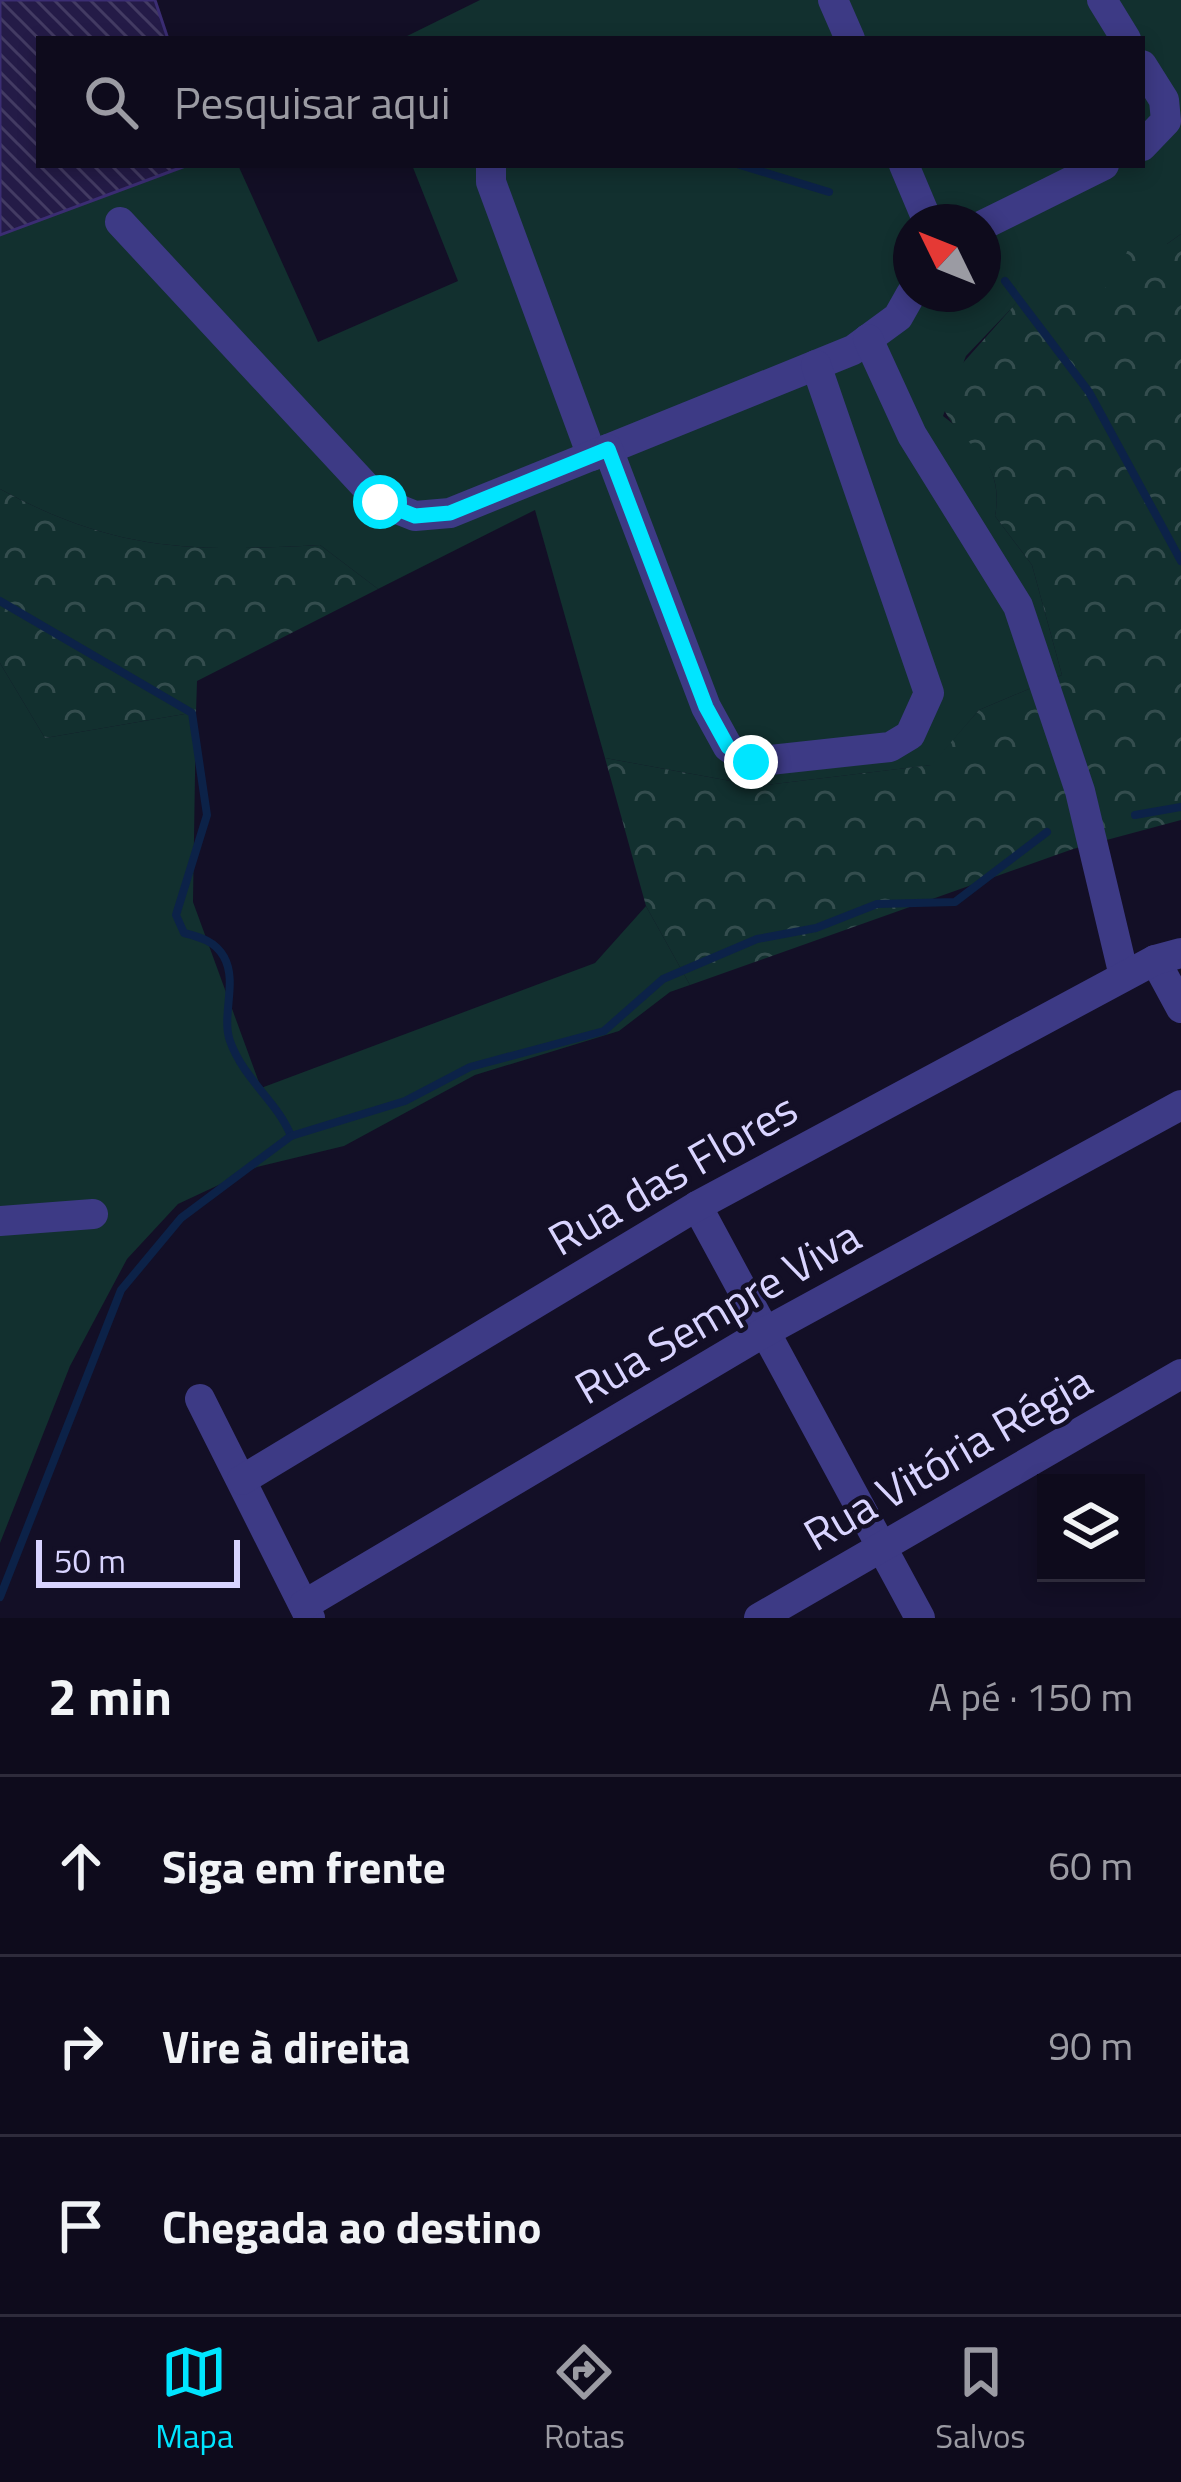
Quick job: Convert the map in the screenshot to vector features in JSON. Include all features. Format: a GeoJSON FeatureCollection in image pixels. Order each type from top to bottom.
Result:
{"type":"FeatureCollection","features":[{"type":"Feature","properties":{"kind":"street"},"geometry":{"type":"LineString","coordinates":[[833,0],[849,36]]}},
{"type":"Feature","properties":{"kind":"street"},"geometry":{"type":"LineString","coordinates":[[1102,0],[1124,36]]}},
{"type":"Feature","properties":{"kind":"street"},"geometry":{"type":"LineString","coordinates":[[1145,70],[1164,100],[1166,121],[1145,143]]}},
{"type":"Feature","properties":{"kind":"street"},"geometry":{"type":"LineString","coordinates":[[490,168],[491,182],[706,707],[728,747],[751,762],[890,747],[910,735],[929,693],[816,365]]}},
{"type":"Feature","properties":{"kind":"street"},"geometry":{"type":"LineString","coordinates":[[905,168],[920,204]]}},
{"type":"Feature","properties":{"kind":"street"},"geometry":{"type":"LineString","coordinates":[[1001,216],[1098,168]]}},
{"type":"Feature","properties":{"kind":"street"},"geometry":{"type":"LineString","coordinates":[[120,222],[380,502],[415,516],[450,513],[816,365],[868,339],[901,312]]}},
{"type":"Feature","properties":{"kind":"street"},"geometry":{"type":"LineString","coordinates":[[868,339],[912,435],[1018,606],[1080,790],[1124,976]]}},
{"type":"Feature","properties":{"kind":"street"},"geometry":{"type":"LineString","coordinates":[[1168,956],[1181,1009]]}},
{"type":"Feature","properties":{"kind":"street","name":"Rua das Flores"},"geometry":{"type":"LineString","coordinates":[[242,1480],[697,1206],[1168,956]]}},
{"type":"Feature","properties":{"kind":"street","name":"Rua Sempre Viva"},"geometry":{"type":"LineString","coordinates":[[307,1612],[764,1333],[1181,1105]]}},
{"type":"Feature","properties":{"kind":"street"},"geometry":{"type":"LineString","coordinates":[[697,1206],[878,1548],[920,1618]]}},
{"type":"Feature","properties":{"kind":"street"},"geometry":{"type":"LineString","coordinates":[[0,1221],[93,1214]]}},
{"type":"Feature","properties":{"kind":"street","name":"Rua Vitória Régia"},"geometry":{"type":"LineString","coordinates":[[759,1618],[1181,1374]]}},
{"type":"Feature","properties":{"kind":"street"},"geometry":{"type":"LineString","coordinates":[[200,1399],[307,1612]]}},
{"type":"Feature","properties":{"kind":"green space"},"geometry":{"type":"Polygon","coordinates":[[[480,0],[1181,0],[1181,234],[1167,244],[1138,245],[1102,295],[1073,301],[1027,292],[966,356],[943,416],[977,447],[992,472],[995,516],[1032,565],[1062,675],[979,710],[932,765],[758,786],[605,758],[535,510],[378,589],[320,545],[232,548],[156,543],[81,525],[0,489],[0,235],[180,168],[239,168],[318,342],[458,281],[413,168],[1145,168],[1145,36],[407,36],[480,0]]]}},
{"type":"Feature","properties":{"kind":"green space"},"geometry":{"type":"Polygon","coordinates":[[[1181,234],[1181,820],[1073,849],[690,985],[646,906],[605,758],[758,786],[931,765],[979,710],[1062,675],[1032,565],[995,516],[993,475],[953,424],[938,391],[1027,291],[1093,296],[1112,280],[1131,243],[1167,244],[1181,234]]]}},
{"type":"Feature","properties":{"kind":"green space"},"geometry":{"type":"Polygon","coordinates":[[[0,489],[81,525],[156,543],[232,548],[320,545],[378,589],[197,681],[196,712],[45,738],[0,663],[0,489]]]}},
{"type":"Feature","properties":{"kind":"green space"},"geometry":{"type":"Polygon","coordinates":[[[0,663],[45,738],[196,712],[193,902],[261,1088],[595,963],[646,906],[690,985],[670,992],[619,1031],[475,1075],[344,1146],[257,1167],[178,1204],[127,1259],[70,1366],[0,1543],[0,663]]]}},
{"type":"Feature","properties":{"kind":"building"},"geometry":{"type":"Polygon","coordinates":[[[0,0],[155,0],[167,36],[36,36],[36,168],[180,168],[0,235],[0,0]]]}},
{"type":"Feature","properties":{"kind":"waterway"},"geometry":{"type":"LineString","coordinates":[[750,168],[829,192]]}},
{"type":"Feature","properties":{"kind":"waterway"},"geometry":{"type":"LineString","coordinates":[[1005,281],[1089,392],[1181,561]]}},
{"type":"Feature","properties":{"kind":"waterway"},"geometry":{"type":"LineString","coordinates":[[0,601],[192,713],[207,815],[176,915],[184,933],[212,943],[224,957],[230,977],[230,1041],[291,1136]]}},
{"type":"Feature","properties":{"kind":"waterway"},"geometry":{"type":"LineString","coordinates":[[1135,815],[1181,807]]}},
{"type":"Feature","properties":{"kind":"waterway"},"geometry":{"type":"LineString","coordinates":[[0,1597],[121,1290],[181,1218],[291,1136],[405,1101],[470,1067],[604,1031],[663,979],[757,939],[816,928],[877,904],[955,902],[1047,832]]}},
{"type":"Feature","properties":{"kind":"route"},"geometry":{"type":"LineString","coordinates":[[380,502],[415,516],[450,513],[608,449],[706,707],[728,747],[751,762]]}}]}
